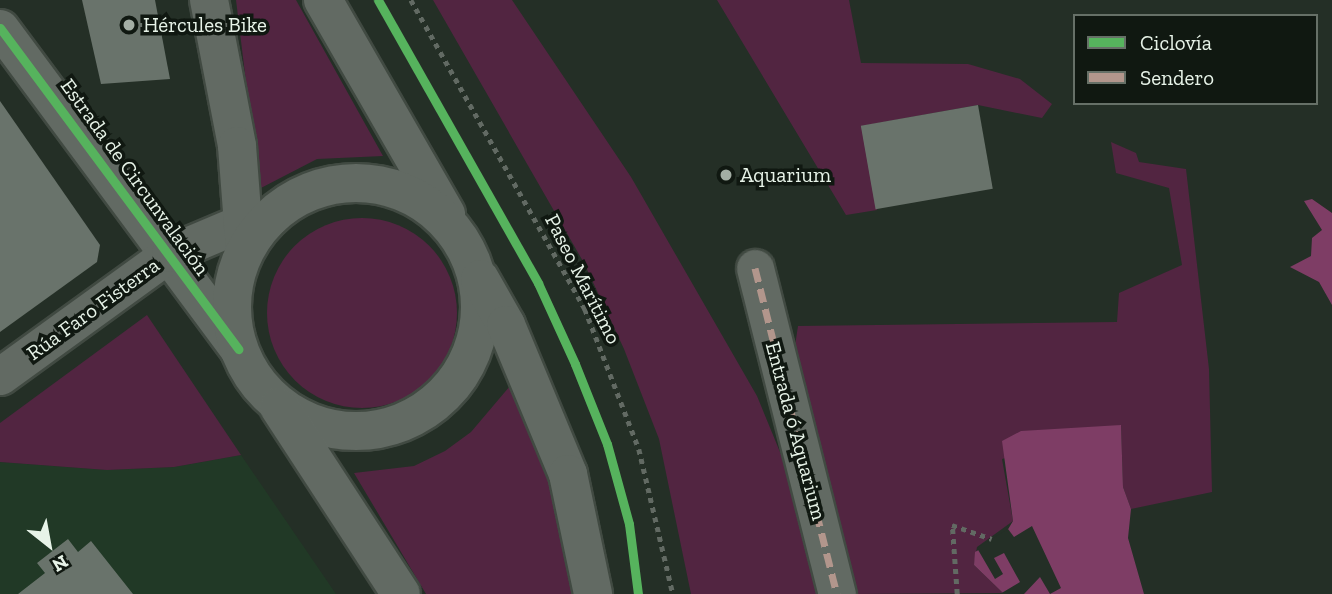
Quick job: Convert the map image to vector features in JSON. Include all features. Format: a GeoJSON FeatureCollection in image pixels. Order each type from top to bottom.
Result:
{"type":"FeatureCollection","features":[{"type":"Feature","properties":{"kind":"main road"},"geometry":{"type":"LineString","coordinates":[[209,0],[252,231],[233,281],[231,314],[238,349],[253,379],[278,405],[401,594]]}},
{"type":"Feature","properties":{"kind":"main road"},"geometry":{"type":"LineString","coordinates":[[323,0],[506,325],[568,474],[593,594]]}},
{"type":"Feature","properties":{"kind":"main road"},"geometry":{"type":"LineString","coordinates":[[252,231],[298,197],[333,185],[370,183],[416,199],[437,212],[469,257],[481,313],[473,351],[454,385],[425,412],[389,428],[350,433],[312,424],[278,405]]}},
{"type":"Feature","properties":{"kind":"street","name":"Estrada de Circunvalación"},"geometry":{"type":"LineString","coordinates":[[0,28],[12,64],[170,253],[238,349]]}},
{"type":"Feature","properties":{"kind":"street","name":"Rúa Faro Fisterra"},"geometry":{"type":"LineString","coordinates":[[0,376],[170,253],[252,231]]}},
{"type":"Feature","properties":{"kind":"street","name":"Entrada ó Aquarium"},"geometry":{"type":"LineString","coordinates":[[755,268],[837,594]]}},
{"type":"Feature","properties":{"kind":"path"},"geometry":{"type":"LineString","coordinates":[[957,594],[952,525],[992,539]]}},
{"type":"Feature","properties":{"kind":"shaded area"},"geometry":{"type":"Polygon","coordinates":[[[236,0],[296,0],[383,156],[317,159],[259,189],[236,0]]]}},
{"type":"Feature","properties":{"kind":"shaded area"},"geometry":{"type":"Polygon","coordinates":[[[433,0],[512,0],[631,177],[757,396],[794,486],[821,594],[691,594],[659,439],[624,349],[584,263],[433,0]]]}},
{"type":"Feature","properties":{"kind":"shaded area"},"geometry":{"type":"Polygon","coordinates":[[[717,0],[849,0],[861,63],[968,64],[1020,79],[1052,104],[1042,118],[978,105],[862,126],[877,210],[846,215],[717,0]]]}},
{"type":"Feature","properties":{"kind":"shaded area"},"geometry":{"type":"Polygon","coordinates":[[[1111,142],[1136,153],[1139,162],[1186,169],[1209,369],[1212,492],[1131,509],[1123,487],[1121,425],[1002,459],[1013,521],[977,547],[974,565],[1003,593],[854,594],[793,359],[798,326],[1117,322],[1119,293],[1182,265],[1169,188],[1116,173],[1111,142]]]}},
{"type":"Feature","properties":{"kind":"shaded area"},"geometry":{"type":"Polygon","coordinates":[[[1312,199],[1332,213],[1332,305],[1319,282],[1290,267],[1311,256],[1312,238],[1322,230],[1304,201],[1312,199]]]}},
{"type":"Feature","properties":{"kind":"shaded area"},"geometry":{"type":"Polygon","coordinates":[[[362,218],[381,219],[399,225],[429,246],[450,276],[456,294],[456,332],[450,350],[429,380],[399,401],[381,407],[362,408],[343,407],[325,401],[295,380],[274,350],[268,332],[267,313],[268,294],[274,276],[295,246],[325,225],[343,219],[362,218]]]}},
{"type":"Feature","properties":{"kind":"shaded area"},"geometry":{"type":"Polygon","coordinates":[[[147,315],[241,455],[174,467],[107,470],[0,462],[0,423],[147,315]]]}},
{"type":"Feature","properties":{"kind":"shaded area"},"geometry":{"type":"Polygon","coordinates":[[[510,386],[539,443],[576,594],[426,594],[354,473],[414,466],[445,451],[471,432],[510,386]]]}},
{"type":"Feature","properties":{"kind":"shaded area"},"geometry":{"type":"Polygon","coordinates":[[[1121,425],[1123,487],[1131,509],[1128,538],[1144,594],[1004,594],[974,565],[975,552],[1004,536],[1013,521],[1002,441],[1021,431],[1121,425]]]}},
{"type":"Feature","properties":{"kind":"shaded area"},"geometry":{"type":"Polygon","coordinates":[[[241,455],[336,594],[0,594],[0,462],[107,470],[174,467],[241,455]]]}},
{"type":"Feature","properties":{"kind":"pier"},"geometry":{"type":"Polygon","coordinates":[[[1032,526],[1061,588],[1050,594],[1040,577],[1024,594],[1000,594],[1020,582],[1004,553],[994,558],[1003,574],[995,579],[977,548],[1008,529],[1014,537],[1032,526]]]}},
{"type":"Feature","properties":{"kind":"building"},"geometry":{"type":"Polygon","coordinates":[[[82,0],[155,0],[170,79],[101,84],[82,0]]]}},
{"type":"Feature","properties":{"kind":"building"},"geometry":{"type":"Polygon","coordinates":[[[0,101],[100,245],[97,262],[0,332],[0,101]]]}},
{"type":"Feature","properties":{"kind":"building"},"geometry":{"type":"Polygon","coordinates":[[[978,105],[993,189],[876,209],[861,126],[978,105]]]}},
{"type":"Feature","properties":{"kind":"building"},"geometry":{"type":"Polygon","coordinates":[[[68,539],[78,552],[91,541],[133,594],[18,594],[45,573],[37,563],[68,539]]]}},
{"type":"Feature","properties":{"kind":"marked path"},"geometry":{"type":"LineString","coordinates":[[755,268],[837,594]]}},
{"type":"Feature","properties":{"kind":"cycle path"},"geometry":{"type":"LineString","coordinates":[[378,0],[538,283],[575,364],[607,444],[629,524],[638,594]]}},
{"type":"Feature","properties":{"kind":"cycle path"},"geometry":{"type":"LineString","coordinates":[[0,28],[238,349]]}},
{"type":"Feature","properties":{"kind":"place","name":"Hércules Bike"},"geometry":{"type":"Point","coordinates":[129,25]}},
{"type":"Feature","properties":{"kind":"place","name":"Aquarium"},"geometry":{"type":"Point","coordinates":[726,175]}}]}
